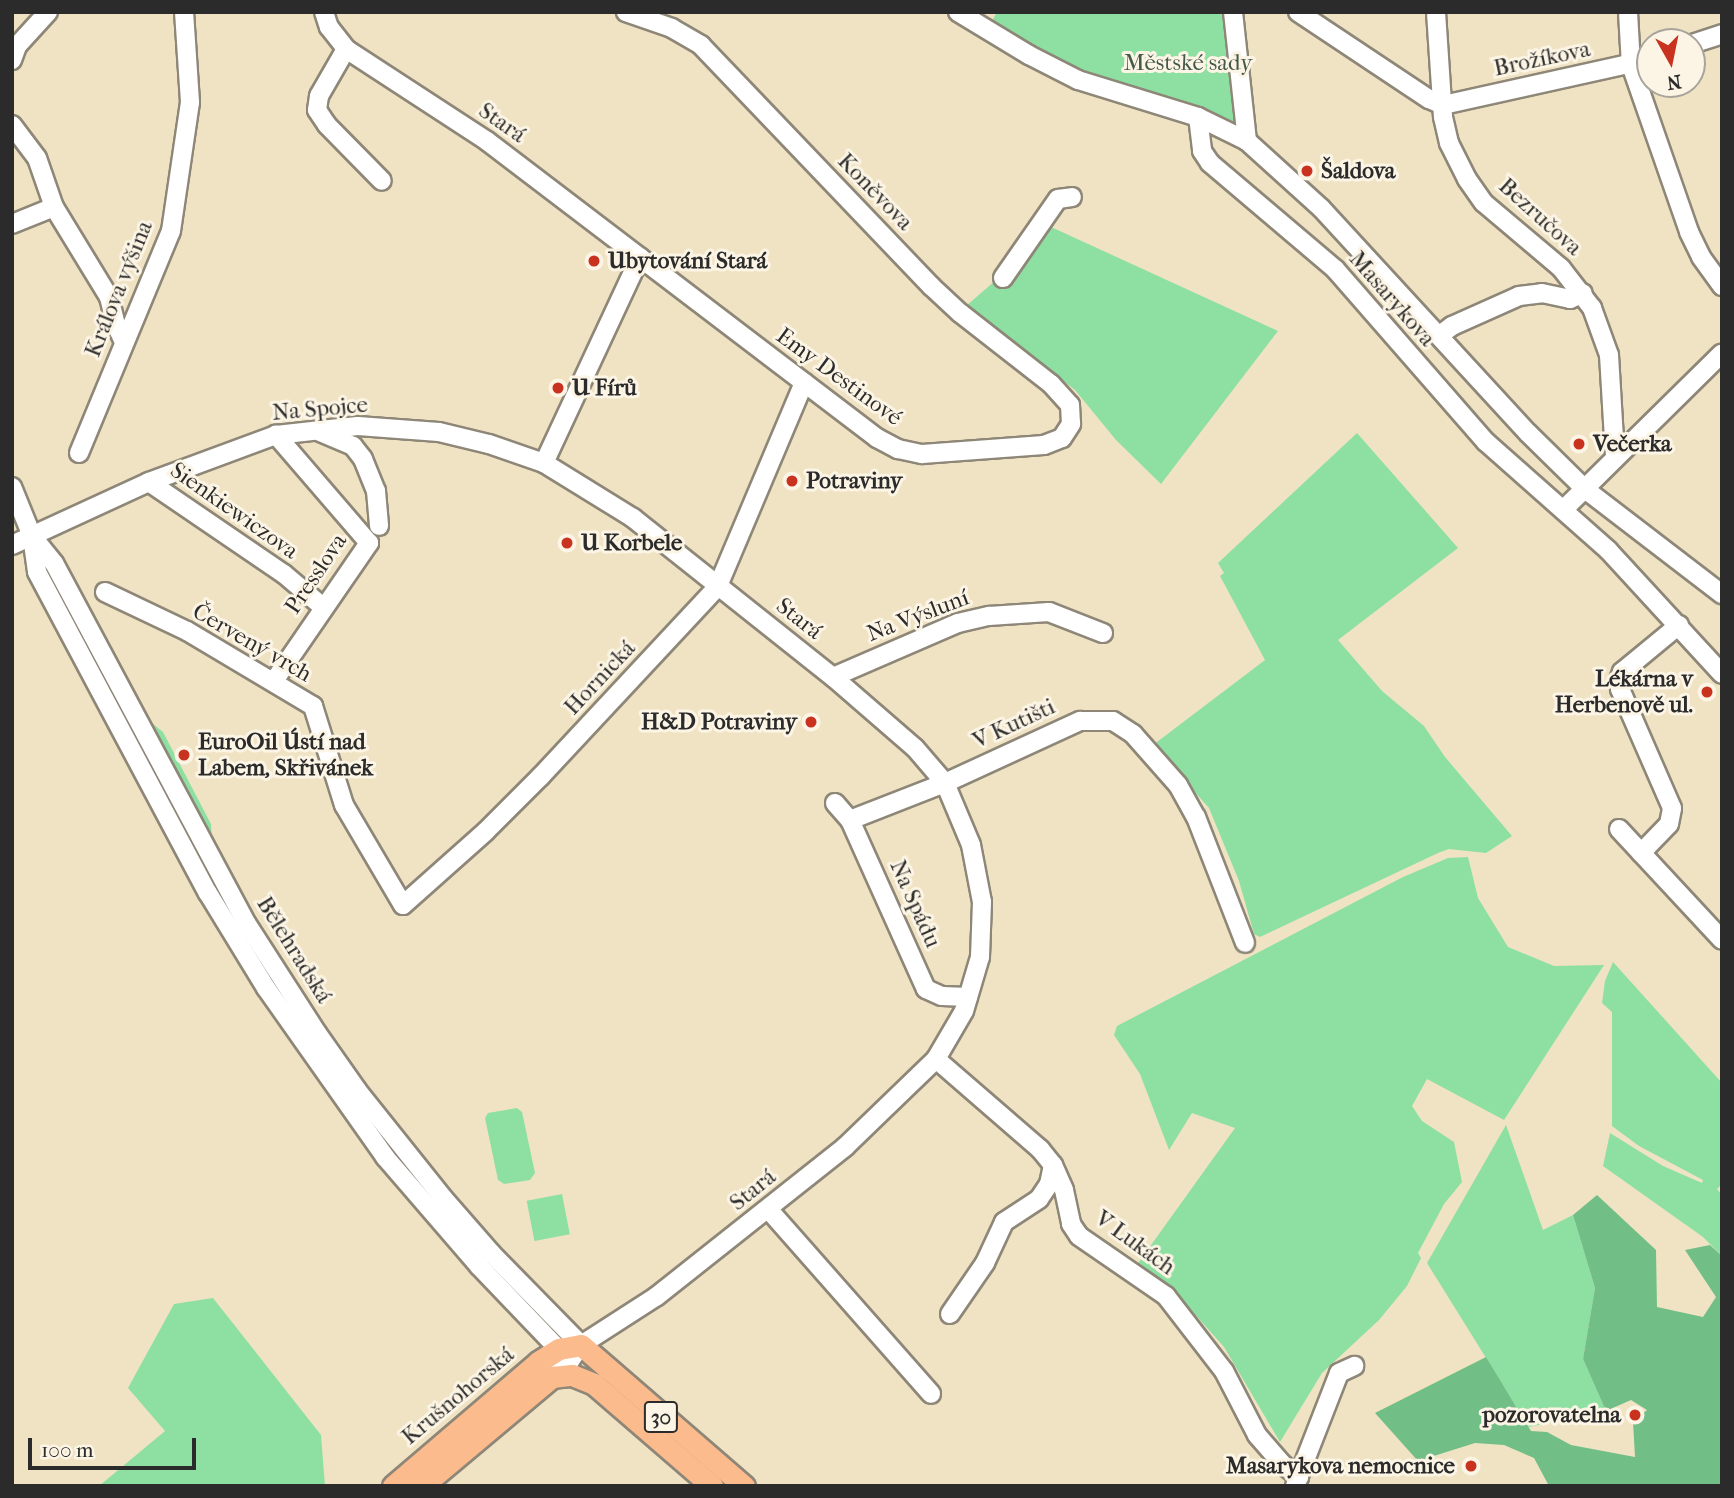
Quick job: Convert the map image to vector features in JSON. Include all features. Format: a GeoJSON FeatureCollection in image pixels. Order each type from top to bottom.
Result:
{"type":"FeatureCollection","features":[{"type":"Feature","properties":{"kind":"main road","name":"Krušnohorská"},"geometry":{"type":"LineString","coordinates":[[393,1486],[568,1353]]}},
{"type":"Feature","properties":{"kind":"main road","name":"30"},"geometry":{"type":"LineString","coordinates":[[568,1353],[744,1486]]}},
{"type":"Feature","properties":{"kind":"main road","name":"Krušnohorská"},"geometry":{"type":"LineString","coordinates":[[422,1486],[545,1369]]}},
{"type":"Feature","properties":{"kind":"main road","name":"30"},"geometry":{"type":"LineString","coordinates":[[545,1369],[572,1375],[601,1377],[712,1486]]}},
{"type":"Feature","properties":{"kind":"street"},"geometry":{"type":"LineString","coordinates":[[12,60],[17,46],[48,12]]}},
{"type":"Feature","properties":{"kind":"street","name":"Králova výšina"},"geometry":{"type":"LineString","coordinates":[[79,453],[171,231],[190,102],[184,12]]}},
{"type":"Feature","properties":{"kind":"street","name":"Stará"},"geometry":{"type":"LineString","coordinates":[[324,12],[329,27],[346,49],[487,141],[640,257]]}},
{"type":"Feature","properties":{"kind":"street","name":"Koněvova"},"geometry":{"type":"LineString","coordinates":[[626,12],[672,28],[701,45],[933,288],[960,313],[1051,384],[1070,405],[1071,424]]}},
{"type":"Feature","properties":{"kind":"street","name":"Masarykova"},"geometry":{"type":"LineString","coordinates":[[958,12],[1029,55],[1078,80],[1198,117],[1247,141],[1321,208],[1528,433],[1585,489],[1722,594]]}},
{"type":"Feature","properties":{"kind":"street"},"geometry":{"type":"LineString","coordinates":[[1233,12],[1247,141]]}},
{"type":"Feature","properties":{"kind":"street"},"geometry":{"type":"LineString","coordinates":[[1298,12],[1429,99],[1443,105]]}},
{"type":"Feature","properties":{"kind":"street","name":"Bezručova"},"geometry":{"type":"LineString","coordinates":[[1436,12],[1443,105],[1449,143],[1467,179],[1484,204],[1561,268],[1583,293],[1602,331],[1609,355],[1615,456]]}},
{"type":"Feature","properties":{"kind":"street"},"geometry":{"type":"LineString","coordinates":[[1628,12],[1631,65],[1689,232],[1701,257],[1722,286]]}},
{"type":"Feature","properties":{"kind":"street"},"geometry":{"type":"LineString","coordinates":[[346,49],[319,96],[317,110],[327,125],[382,181]]}},
{"type":"Feature","properties":{"kind":"street","name":"Brožíkova"},"geometry":{"type":"LineString","coordinates":[[1443,105],[1636,63]]}},
{"type":"Feature","properties":{"kind":"street","name":"Masarykova"},"geometry":{"type":"LineString","coordinates":[[1198,117],[1202,151],[1210,163],[1335,269],[1486,442],[1608,550],[1722,674]]}},
{"type":"Feature","properties":{"kind":"street"},"geometry":{"type":"LineString","coordinates":[[12,125],[37,158],[54,207],[109,297],[116,326],[124,342]]}},
{"type":"Feature","properties":{"kind":"street"},"geometry":{"type":"LineString","coordinates":[[1003,278],[1058,199],[1072,197]]}},
{"type":"Feature","properties":{"kind":"street"},"geometry":{"type":"LineString","coordinates":[[12,225],[54,207]]}},
{"type":"Feature","properties":{"kind":"street"},"geometry":{"type":"LineString","coordinates":[[544,463],[640,257]]}},
{"type":"Feature","properties":{"kind":"street","name":"Emy Destinové"},"geometry":{"type":"LineString","coordinates":[[640,257],[877,438],[898,450],[922,454],[1044,445],[1062,439],[1071,424]]}},
{"type":"Feature","properties":{"kind":"street"},"geometry":{"type":"LineString","coordinates":[[1440,335],[1452,326],[1519,296],[1542,293],[1570,299],[1583,293]]}},
{"type":"Feature","properties":{"kind":"street"},"geometry":{"type":"LineString","coordinates":[[1563,510],[1722,353]]}},
{"type":"Feature","properties":{"kind":"street","name":"Hornická"},"geometry":{"type":"LineString","coordinates":[[370,846],[402,905],[486,831],[541,776],[718,586],[804,382]]}},
{"type":"Feature","properties":{"kind":"street","name":"Na Spojce"},"geometry":{"type":"LineString","coordinates":[[12,545],[149,482],[276,435],[358,426],[439,432],[489,444],[544,463]]}},
{"type":"Feature","properties":{"kind":"street","name":"Presslova"},"geometry":{"type":"LineString","coordinates":[[317,430],[353,446],[363,458],[376,491],[379,526]]}},
{"type":"Feature","properties":{"kind":"street","name":"Presslova"},"geometry":{"type":"LineString","coordinates":[[274,681],[369,543],[276,435]]}},
{"type":"Feature","properties":{"kind":"street","name":"Stará"},"geometry":{"type":"LineString","coordinates":[[544,463],[632,518],[833,677],[915,748],[945,783],[971,845],[982,902],[980,957],[964,1012],[936,1059],[845,1147],[769,1210],[614,1325],[568,1353]]}},
{"type":"Feature","properties":{"kind":"street","name":"Sienkiewiczova"},"geometry":{"type":"LineString","coordinates":[[149,482],[284,574],[324,608]]}},
{"type":"Feature","properties":{"kind":"street","name":"Bělehradská"},"geometry":{"type":"LineString","coordinates":[[12,486],[32,536],[37,572],[208,893],[265,988],[385,1157],[430,1212],[526,1316],[568,1353]]}},
{"type":"Feature","properties":{"kind":"street","name":"Bělehradská"},"geometry":{"type":"LineString","coordinates":[[32,536],[54,563],[247,924],[317,1033],[357,1090],[444,1199],[560,1324],[568,1353]]}},
{"type":"Feature","properties":{"kind":"street","name":"Červený vrch"},"geometry":{"type":"LineString","coordinates":[[105,593],[187,631],[313,706],[344,805],[370,846]]}},
{"type":"Feature","properties":{"kind":"street","name":"Na Výsluní"},"geometry":{"type":"LineString","coordinates":[[833,677],[958,623],[989,616],[1049,612],[1103,633]]}},
{"type":"Feature","properties":{"kind":"street"},"geometry":{"type":"LineString","coordinates":[[1641,853],[1669,824],[1672,808],[1620,689],[1619,680],[1622,672],[1679,625]]}},
{"type":"Feature","properties":{"kind":"street","name":"V Kutišti"},"geometry":{"type":"LineString","coordinates":[[850,820],[945,783],[1080,720],[1113,721],[1133,734],[1178,786],[1196,817],[1245,943]]}},
{"type":"Feature","properties":{"kind":"street","name":"Na Spádu"},"geometry":{"type":"LineString","coordinates":[[835,803],[850,820],[926,989],[942,996],[968,997]]}},
{"type":"Feature","properties":{"kind":"street"},"geometry":{"type":"LineString","coordinates":[[1619,829],[1722,940]]}},
{"type":"Feature","properties":{"kind":"street","name":"V Lukách"},"geometry":{"type":"LineString","coordinates":[[936,1059],[1041,1149],[1053,1165],[1064,1190],[1071,1224],[1079,1237],[1166,1296],[1224,1371],[1257,1435],[1297,1482]]}},
{"type":"Feature","properties":{"kind":"street"},"geometry":{"type":"LineString","coordinates":[[950,1314],[985,1263],[1004,1222],[1039,1199],[1049,1184],[1053,1165]]}},
{"type":"Feature","properties":{"kind":"street"},"geometry":{"type":"LineString","coordinates":[[769,1210],[932,1394]]}},
{"type":"Feature","properties":{"kind":"street","name":"Bělehradská"},"geometry":{"type":"LineString","coordinates":[[526,1316],[545,1369]]}},
{"type":"Feature","properties":{"kind":"street","name":"Stará"},"geometry":{"type":"LineString","coordinates":[[560,1324],[586,1331],[614,1325]]}},
{"type":"Feature","properties":{"kind":"street"},"geometry":{"type":"LineString","coordinates":[[601,1377],[605,1346],[614,1325]]}},
{"type":"Feature","properties":{"kind":"street"},"geometry":{"type":"LineString","coordinates":[[1297,1482],[1339,1373],[1354,1366]]}},
{"type":"Feature","properties":{"kind":"green space","name":"Městské sady"},"geometry":{"type":"Polygon","coordinates":[[[997,12],[1233,12],[1247,141],[1078,80],[987,30],[997,12]]]}},
{"type":"Feature","properties":{"kind":"green space"},"geometry":{"type":"Polygon","coordinates":[[[1038,221],[1278,331],[1161,484],[1116,440],[1075,390],[966,306],[1003,274],[1038,221]]]}},
{"type":"Feature","properties":{"kind":"green space"},"geometry":{"type":"Polygon","coordinates":[[[1357,433],[1458,548],[1338,640],[1382,691],[1424,726],[1445,757],[1512,836],[1486,853],[1449,849],[1438,853],[1260,937],[1254,934],[1239,881],[1209,808],[1153,745],[1265,660],[1220,576],[1224,573],[1218,563],[1357,433]]]}},
{"type":"Feature","properties":{"kind":"green space"},"geometry":{"type":"Polygon","coordinates":[[[148,720],[163,732],[211,824],[212,842],[148,720]]]}},
{"type":"Feature","properties":{"kind":"green space"},"geometry":{"type":"Polygon","coordinates":[[[1468,857],[1478,898],[1508,947],[1554,966],[1604,965],[1504,1120],[1427,1079],[1412,1106],[1422,1121],[1454,1142],[1462,1182],[1444,1204],[1418,1253],[1421,1258],[1407,1286],[1379,1320],[1322,1373],[1280,1442],[1224,1347],[1183,1301],[1136,1266],[1235,1128],[1192,1113],[1169,1150],[1140,1074],[1114,1035],[1117,1026],[1403,877],[1448,858],[1468,857]]]}},
{"type":"Feature","properties":{"kind":"green space"},"geometry":{"type":"Polygon","coordinates":[[[1613,962],[1722,1083],[1722,1184],[1717,1189],[1722,1195],[1722,1256],[1703,1237],[1603,1166],[1610,1133],[1663,1166],[1702,1183],[1703,1180],[1639,1146],[1612,1126],[1612,1012],[1602,1003],[1605,981],[1613,962]]]}},
{"type":"Feature","properties":{"kind":"green space"},"geometry":{"type":"Polygon","coordinates":[[[517,1108],[522,1112],[535,1173],[530,1180],[504,1184],[498,1180],[485,1118],[488,1113],[517,1108]]]}},
{"type":"Feature","properties":{"kind":"green space"},"geometry":{"type":"Polygon","coordinates":[[[1506,1125],[1543,1230],[1573,1215],[1595,1288],[1583,1359],[1606,1411],[1529,1427],[1427,1263],[1506,1125]]]}},
{"type":"Feature","properties":{"kind":"green space"},"geometry":{"type":"Polygon","coordinates":[[[562,1194],[570,1234],[534,1241],[527,1201],[562,1194]]]}},
{"type":"Feature","properties":{"kind":"green space"},"geometry":{"type":"Polygon","coordinates":[[[1597,1195],[1656,1250],[1657,1307],[1703,1317],[1716,1297],[1685,1250],[1710,1245],[1722,1256],[1722,1486],[1549,1486],[1534,1458],[1504,1445],[1475,1443],[1418,1461],[1375,1413],[1486,1357],[1531,1431],[1547,1432],[1571,1445],[1635,1457],[1633,1422],[1647,1410],[1631,1400],[1606,1411],[1583,1359],[1595,1288],[1573,1215],[1597,1195]]]}},
{"type":"Feature","properties":{"kind":"green space"},"geometry":{"type":"Polygon","coordinates":[[[213,1298],[321,1435],[325,1486],[99,1486],[165,1431],[128,1388],[174,1304],[213,1298]]]}},
{"type":"Feature","properties":{"kind":"place","name":"Šaldova"},"geometry":{"type":"Point","coordinates":[1307,171]}},
{"type":"Feature","properties":{"kind":"place","name":"Ubytování Stará"},"geometry":{"type":"Point","coordinates":[594,261]}},
{"type":"Feature","properties":{"kind":"place","name":"U Fírů"},"geometry":{"type":"Point","coordinates":[558,388]}},
{"type":"Feature","properties":{"kind":"place","name":"Večerka"},"geometry":{"type":"Point","coordinates":[1579,444]}},
{"type":"Feature","properties":{"kind":"place","name":"Potraviny"},"geometry":{"type":"Point","coordinates":[792,481]}},
{"type":"Feature","properties":{"kind":"place","name":"U Korbele"},"geometry":{"type":"Point","coordinates":[567,543]}},
{"type":"Feature","properties":{"kind":"place","name":"Lékárna v Herbenově ul."},"geometry":{"type":"Point","coordinates":[1707,692]}},
{"type":"Feature","properties":{"kind":"place","name":"H&D Potraviny"},"geometry":{"type":"Point","coordinates":[811,722]}},
{"type":"Feature","properties":{"kind":"place","name":"EuroOil Ústí nad Labem, Skřivánek"},"geometry":{"type":"Point","coordinates":[184,755]}},
{"type":"Feature","properties":{"kind":"place","name":"pozorovatelna"},"geometry":{"type":"Point","coordinates":[1635,1415]}},
{"type":"Feature","properties":{"kind":"place","name":"Masarykova nemocnice"},"geometry":{"type":"Point","coordinates":[1471,1466]}}]}
